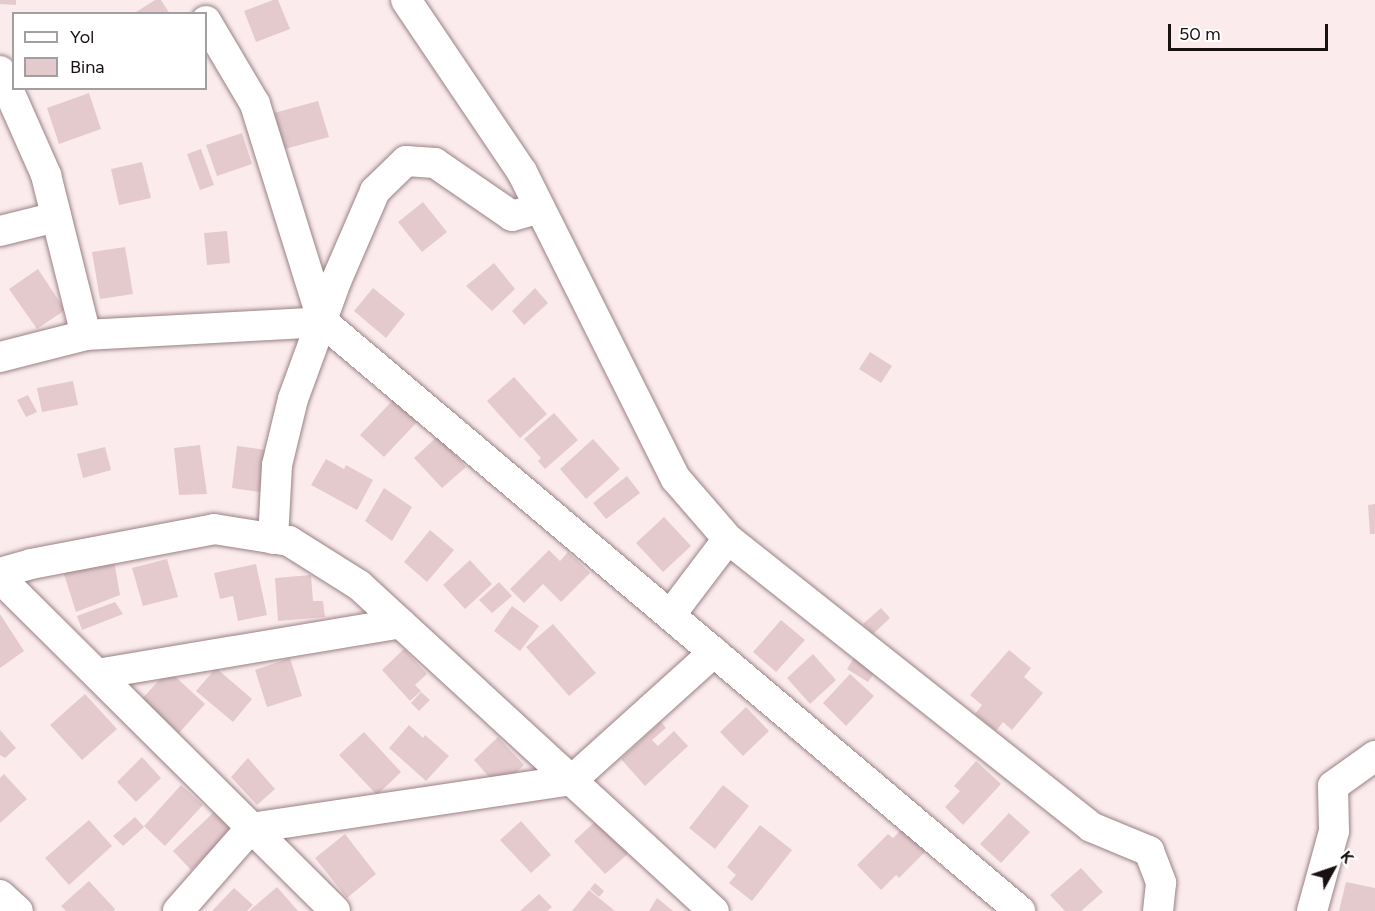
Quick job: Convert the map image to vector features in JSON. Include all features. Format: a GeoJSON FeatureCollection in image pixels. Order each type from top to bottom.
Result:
{"type":"FeatureCollection","features":[{"type":"Feature","properties":{"kind":"street"},"geometry":{"type":"LineString","coordinates":[[411,4],[522,172],[676,479],[728,539],[1091,827],[1149,851],[1161,883],[1158,911]]}},
{"type":"Feature","properties":{"kind":"street"},"geometry":{"type":"LineString","coordinates":[[207,23],[255,104],[322,322],[671,614],[1020,911]]}},
{"type":"Feature","properties":{"kind":"street"},"geometry":{"type":"LineString","coordinates":[[0,71],[46,175],[86,335]]}},
{"type":"Feature","properties":{"kind":"street"},"geometry":{"type":"LineString","coordinates":[[273,538],[277,465],[293,399],[337,279],[375,191],[406,161],[435,163],[512,216],[540,208]]}},
{"type":"Feature","properties":{"kind":"street"},"geometry":{"type":"LineString","coordinates":[[0,231],[56,217]]}},
{"type":"Feature","properties":{"kind":"street"},"geometry":{"type":"LineString","coordinates":[[0,357],[86,335],[322,322]]}},
{"type":"Feature","properties":{"kind":"street"},"geometry":{"type":"LineString","coordinates":[[0,573],[31,564],[214,529],[289,541],[359,585],[714,911]]}},
{"type":"Feature","properties":{"kind":"street"},"geometry":{"type":"LineString","coordinates":[[671,614],[728,539]]}},
{"type":"Feature","properties":{"kind":"street"},"geometry":{"type":"LineString","coordinates":[[0,578],[335,911]]}},
{"type":"Feature","properties":{"kind":"street"},"geometry":{"type":"LineString","coordinates":[[97,674],[401,623]]}},
{"type":"Feature","properties":{"kind":"street"},"geometry":{"type":"LineString","coordinates":[[178,911],[251,828],[572,780],[714,652]]}},
{"type":"Feature","properties":{"kind":"street"},"geometry":{"type":"LineString","coordinates":[[1312,911],[1334,831],[1333,786],[1375,756]]}},
{"type":"Feature","properties":{"kind":"street"},"geometry":{"type":"LineString","coordinates":[[0,895],[18,911]]}},
{"type":"Feature","properties":{"kind":"building"},"geometry":{"type":"Polygon","coordinates":[[[0,0],[16,0],[16,5],[0,4],[0,0]]]}},
{"type":"Feature","properties":{"kind":"building"},"geometry":{"type":"Polygon","coordinates":[[[155,0],[161,0],[169,12],[136,12],[155,0]]]}},
{"type":"Feature","properties":{"kind":"building"},"geometry":{"type":"Polygon","coordinates":[[[278,0],[290,29],[256,42],[244,11],[278,0]]]}},
{"type":"Feature","properties":{"kind":"building"},"geometry":{"type":"Polygon","coordinates":[[[89,93],[101,129],[59,144],[47,108],[89,93]]]}},
{"type":"Feature","properties":{"kind":"building"},"geometry":{"type":"Polygon","coordinates":[[[318,101],[329,137],[285,149],[274,113],[318,101]]]}},
{"type":"Feature","properties":{"kind":"building"},"geometry":{"type":"Polygon","coordinates":[[[242,133],[252,164],[217,176],[206,145],[242,133]]]}},
{"type":"Feature","properties":{"kind":"building"},"geometry":{"type":"Polygon","coordinates":[[[201,149],[214,185],[200,190],[187,154],[201,149]]]}},
{"type":"Feature","properties":{"kind":"building"},"geometry":{"type":"Polygon","coordinates":[[[142,162],[151,198],[119,205],[111,169],[142,162]]]}},
{"type":"Feature","properties":{"kind":"building"},"geometry":{"type":"Polygon","coordinates":[[[423,202],[447,232],[422,252],[398,222],[423,202]]]}},
{"type":"Feature","properties":{"kind":"building"},"geometry":{"type":"Polygon","coordinates":[[[227,231],[230,263],[207,265],[204,233],[227,231]]]}},
{"type":"Feature","properties":{"kind":"building"},"geometry":{"type":"Polygon","coordinates":[[[125,247],[133,294],[100,299],[92,252],[125,247]]]}},
{"type":"Feature","properties":{"kind":"building"},"geometry":{"type":"Polygon","coordinates":[[[494,263],[515,289],[492,311],[466,286],[494,263]]]}},
{"type":"Feature","properties":{"kind":"building"},"geometry":{"type":"Polygon","coordinates":[[[38,269],[65,310],[37,329],[9,289],[38,269]]]}},
{"type":"Feature","properties":{"kind":"building"},"geometry":{"type":"Polygon","coordinates":[[[373,288],[405,314],[386,338],[354,311],[373,288]]]}},
{"type":"Feature","properties":{"kind":"building"},"geometry":{"type":"Polygon","coordinates":[[[535,288],[548,303],[524,325],[512,311],[535,288]]]}},
{"type":"Feature","properties":{"kind":"building"},"geometry":{"type":"Polygon","coordinates":[[[870,352],[892,366],[881,383],[859,369],[870,352]]]}},
{"type":"Feature","properties":{"kind":"building"},"geometry":{"type":"Polygon","coordinates":[[[514,377],[547,414],[520,438],[487,401],[514,377]]]}},
{"type":"Feature","properties":{"kind":"building"},"geometry":{"type":"Polygon","coordinates":[[[73,381],[78,405],[42,412],[37,388],[73,381]]]}},
{"type":"Feature","properties":{"kind":"building"},"geometry":{"type":"Polygon","coordinates":[[[28,395],[37,412],[26,417],[17,400],[28,395]]]}},
{"type":"Feature","properties":{"kind":"building"},"geometry":{"type":"Polygon","coordinates":[[[393,400],[417,422],[384,457],[360,435],[393,400]]]}},
{"type":"Feature","properties":{"kind":"building"},"geometry":{"type":"Polygon","coordinates":[[[554,413],[578,440],[545,469],[538,461],[541,458],[524,439],[554,413]]]}},
{"type":"Feature","properties":{"kind":"building"},"geometry":{"type":"Polygon","coordinates":[[[438,436],[466,467],[442,488],[414,458],[438,436]]]}},
{"type":"Feature","properties":{"kind":"building"},"geometry":{"type":"Polygon","coordinates":[[[593,439],[620,469],[586,499],[560,469],[593,439]]]}},
{"type":"Feature","properties":{"kind":"building"},"geometry":{"type":"Polygon","coordinates":[[[200,445],[207,494],[179,495],[174,448],[200,445]]]}},
{"type":"Feature","properties":{"kind":"building"},"geometry":{"type":"Polygon","coordinates":[[[237,446],[266,450],[260,492],[232,488],[237,446]]]}},
{"type":"Feature","properties":{"kind":"building"},"geometry":{"type":"Polygon","coordinates":[[[105,447],[111,470],[83,478],[77,454],[105,447]]]}},
{"type":"Feature","properties":{"kind":"building"},"geometry":{"type":"Polygon","coordinates":[[[326,459],[344,469],[346,465],[373,480],[357,510],[311,485],[326,459]]]}},
{"type":"Feature","properties":{"kind":"building"},"geometry":{"type":"Polygon","coordinates":[[[627,476],[640,493],[606,519],[593,503],[627,476]]]}},
{"type":"Feature","properties":{"kind":"building"},"geometry":{"type":"Polygon","coordinates":[[[384,488],[412,507],[392,541],[365,521],[384,488]]]}},
{"type":"Feature","properties":{"kind":"building"},"geometry":{"type":"Polygon","coordinates":[[[1375,504],[1375,534],[1370,534],[1368,505],[1375,504]]]}},
{"type":"Feature","properties":{"kind":"building"},"geometry":{"type":"Polygon","coordinates":[[[664,517],[691,546],[663,572],[636,543],[664,517]]]}},
{"type":"Feature","properties":{"kind":"building"},"geometry":{"type":"Polygon","coordinates":[[[430,530],[454,550],[427,582],[404,562],[430,530]]]}},
{"type":"Feature","properties":{"kind":"building"},"geometry":{"type":"Polygon","coordinates":[[[549,550],[560,561],[568,552],[590,573],[561,602],[543,584],[524,603],[510,589],[549,550]]]}},
{"type":"Feature","properties":{"kind":"building"},"geometry":{"type":"Polygon","coordinates":[[[167,559],[178,597],[143,606],[132,568],[167,559]]]}},
{"type":"Feature","properties":{"kind":"building"},"geometry":{"type":"Polygon","coordinates":[[[470,560],[492,584],[465,609],[443,585],[470,560]]]}},
{"type":"Feature","properties":{"kind":"building"},"geometry":{"type":"Polygon","coordinates":[[[114,561],[120,595],[76,612],[63,571],[114,561]]]}},
{"type":"Feature","properties":{"kind":"building"},"geometry":{"type":"Polygon","coordinates":[[[256,564],[267,615],[238,621],[233,596],[220,599],[214,573],[256,564]]]}},
{"type":"Feature","properties":{"kind":"building"},"geometry":{"type":"Polygon","coordinates":[[[311,575],[313,601],[323,601],[325,617],[278,621],[275,578],[311,575]]]}},
{"type":"Feature","properties":{"kind":"building"},"geometry":{"type":"Polygon","coordinates":[[[499,582],[512,596],[492,613],[479,600],[499,582]]]}},
{"type":"Feature","properties":{"kind":"building"},"geometry":{"type":"Polygon","coordinates":[[[115,602],[123,614],[82,630],[77,616],[115,602]]]}},
{"type":"Feature","properties":{"kind":"building"},"geometry":{"type":"Polygon","coordinates":[[[512,606],[539,626],[520,651],[494,631],[512,606]]]}},
{"type":"Feature","properties":{"kind":"building"},"geometry":{"type":"Polygon","coordinates":[[[881,608],[890,618],[873,634],[863,624],[881,608]]]}},
{"type":"Feature","properties":{"kind":"building"},"geometry":{"type":"Polygon","coordinates":[[[0,614],[24,651],[0,668],[0,614]]]}},
{"type":"Feature","properties":{"kind":"building"},"geometry":{"type":"Polygon","coordinates":[[[781,620],[805,640],[776,672],[753,652],[781,620]]]}},
{"type":"Feature","properties":{"kind":"building"},"geometry":{"type":"Polygon","coordinates":[[[553,624],[596,673],[569,696],[526,647],[553,624]]]}},
{"type":"Feature","properties":{"kind":"building"},"geometry":{"type":"Polygon","coordinates":[[[404,649],[427,674],[415,685],[421,691],[410,701],[382,670],[404,649]]]}},
{"type":"Feature","properties":{"kind":"building"},"geometry":{"type":"Polygon","coordinates":[[[1009,650],[1031,668],[1024,677],[1043,693],[1012,730],[1003,722],[996,731],[975,714],[982,705],[970,695],[1009,650]]]}},
{"type":"Feature","properties":{"kind":"building"},"geometry":{"type":"Polygon","coordinates":[[[857,653],[878,667],[868,682],[847,669],[857,653]]]}},
{"type":"Feature","properties":{"kind":"building"},"geometry":{"type":"Polygon","coordinates":[[[813,654],[836,680],[810,704],[787,678],[813,654]]]}},
{"type":"Feature","properties":{"kind":"building"},"geometry":{"type":"Polygon","coordinates":[[[290,658],[302,696],[267,707],[255,670],[290,658]]]}},
{"type":"Feature","properties":{"kind":"building"},"geometry":{"type":"Polygon","coordinates":[[[216,668],[252,699],[233,722],[196,691],[216,668]]]}},
{"type":"Feature","properties":{"kind":"building"},"geometry":{"type":"Polygon","coordinates":[[[168,670],[205,704],[179,733],[142,699],[168,670]]]}},
{"type":"Feature","properties":{"kind":"building"},"geometry":{"type":"Polygon","coordinates":[[[850,674],[874,696],[846,726],[823,703],[850,674]]]}},
{"type":"Feature","properties":{"kind":"building"},"geometry":{"type":"Polygon","coordinates":[[[421,692],[430,700],[419,711],[411,703],[421,692]]]}},
{"type":"Feature","properties":{"kind":"building"},"geometry":{"type":"Polygon","coordinates":[[[85,694],[117,729],[82,760],[50,725],[85,694]]]}},
{"type":"Feature","properties":{"kind":"building"},"geometry":{"type":"Polygon","coordinates":[[[746,707],[769,731],[743,756],[720,732],[746,707]]]}},
{"type":"Feature","properties":{"kind":"building"},"geometry":{"type":"Polygon","coordinates":[[[661,722],[666,728],[652,740],[658,746],[674,731],[688,746],[645,786],[621,759],[661,722]]]}},
{"type":"Feature","properties":{"kind":"building"},"geometry":{"type":"Polygon","coordinates":[[[409,725],[423,738],[425,735],[449,756],[426,781],[389,748],[409,725]]]}},
{"type":"Feature","properties":{"kind":"building"},"geometry":{"type":"Polygon","coordinates":[[[0,730],[16,748],[5,758],[0,755],[0,730]]]}},
{"type":"Feature","properties":{"kind":"building"},"geometry":{"type":"Polygon","coordinates":[[[364,732],[401,772],[377,795],[339,755],[364,732]]]}},
{"type":"Feature","properties":{"kind":"building"},"geometry":{"type":"Polygon","coordinates":[[[498,737],[524,765],[499,788],[474,760],[498,737]]]}},
{"type":"Feature","properties":{"kind":"building"},"geometry":{"type":"Polygon","coordinates":[[[142,757],[161,778],[136,802],[117,782],[142,757]]]}},
{"type":"Feature","properties":{"kind":"building"},"geometry":{"type":"Polygon","coordinates":[[[248,758],[275,789],[257,805],[231,777],[248,758]]]}},
{"type":"Feature","properties":{"kind":"building"},"geometry":{"type":"Polygon","coordinates":[[[976,761],[1001,784],[963,825],[945,807],[960,791],[954,786],[976,761]]]}},
{"type":"Feature","properties":{"kind":"building"},"geometry":{"type":"Polygon","coordinates":[[[4,774],[27,799],[0,823],[0,778],[4,774]]]}},
{"type":"Feature","properties":{"kind":"building"},"geometry":{"type":"Polygon","coordinates":[[[181,785],[203,805],[165,846],[144,826],[181,785]]]}},
{"type":"Feature","properties":{"kind":"building"},"geometry":{"type":"Polygon","coordinates":[[[723,785],[749,806],[715,849],[689,828],[723,785]]]}},
{"type":"Feature","properties":{"kind":"building"},"geometry":{"type":"Polygon","coordinates":[[[214,812],[232,831],[191,870],[173,851],[214,812]]]}},
{"type":"Feature","properties":{"kind":"building"},"geometry":{"type":"Polygon","coordinates":[[[1009,813],[1030,832],[1001,863],[980,844],[1009,813]]]}},
{"type":"Feature","properties":{"kind":"building"},"geometry":{"type":"Polygon","coordinates":[[[135,817],[144,827],[123,846],[113,836],[135,817]]]}},
{"type":"Feature","properties":{"kind":"building"},"geometry":{"type":"Polygon","coordinates":[[[598,819],[629,853],[605,874],[574,841],[598,819]]]}},
{"type":"Feature","properties":{"kind":"building"},"geometry":{"type":"Polygon","coordinates":[[[89,820],[112,846],[69,885],[45,858],[89,820]]]}},
{"type":"Feature","properties":{"kind":"building"},"geometry":{"type":"Polygon","coordinates":[[[521,821],[551,855],[531,873],[500,840],[521,821]]]}},
{"type":"Feature","properties":{"kind":"building"},"geometry":{"type":"Polygon","coordinates":[[[760,825],[792,850],[752,901],[729,883],[736,875],[727,867],[760,825]]]}},
{"type":"Feature","properties":{"kind":"building"},"geometry":{"type":"Polygon","coordinates":[[[904,827],[927,850],[899,878],[896,875],[881,890],[857,865],[888,834],[893,838],[904,827]]]}},
{"type":"Feature","properties":{"kind":"building"},"geometry":{"type":"Polygon","coordinates":[[[345,834],[376,874],[347,898],[315,858],[345,834]]]}},
{"type":"Feature","properties":{"kind":"building"},"geometry":{"type":"Polygon","coordinates":[[[1081,868],[1103,892],[1081,911],[1065,911],[1050,895],[1081,868]]]}},
{"type":"Feature","properties":{"kind":"building"},"geometry":{"type":"Polygon","coordinates":[[[89,881],[115,909],[113,911],[66,911],[61,906],[89,881]]]}},
{"type":"Feature","properties":{"kind":"building"},"geometry":{"type":"Polygon","coordinates":[[[1346,882],[1375,888],[1375,911],[1339,911],[1346,882]]]}},
{"type":"Feature","properties":{"kind":"building"},"geometry":{"type":"Polygon","coordinates":[[[595,883],[604,891],[599,897],[590,889],[595,883]]]}},
{"type":"Feature","properties":{"kind":"building"},"geometry":{"type":"Polygon","coordinates":[[[277,887],[298,911],[249,911],[277,887]]]}},
{"type":"Feature","properties":{"kind":"building"},"geometry":{"type":"Polygon","coordinates":[[[234,888],[253,905],[247,911],[212,911],[234,888]]]}},
{"type":"Feature","properties":{"kind":"building"},"geometry":{"type":"Polygon","coordinates":[[[589,890],[615,911],[572,911],[589,890]]]}},
{"type":"Feature","properties":{"kind":"building"},"geometry":{"type":"Polygon","coordinates":[[[539,894],[552,907],[547,911],[520,911],[539,894]]]}},
{"type":"Feature","properties":{"kind":"building"},"geometry":{"type":"Polygon","coordinates":[[[657,898],[673,911],[649,911],[657,898]]]}}]}
